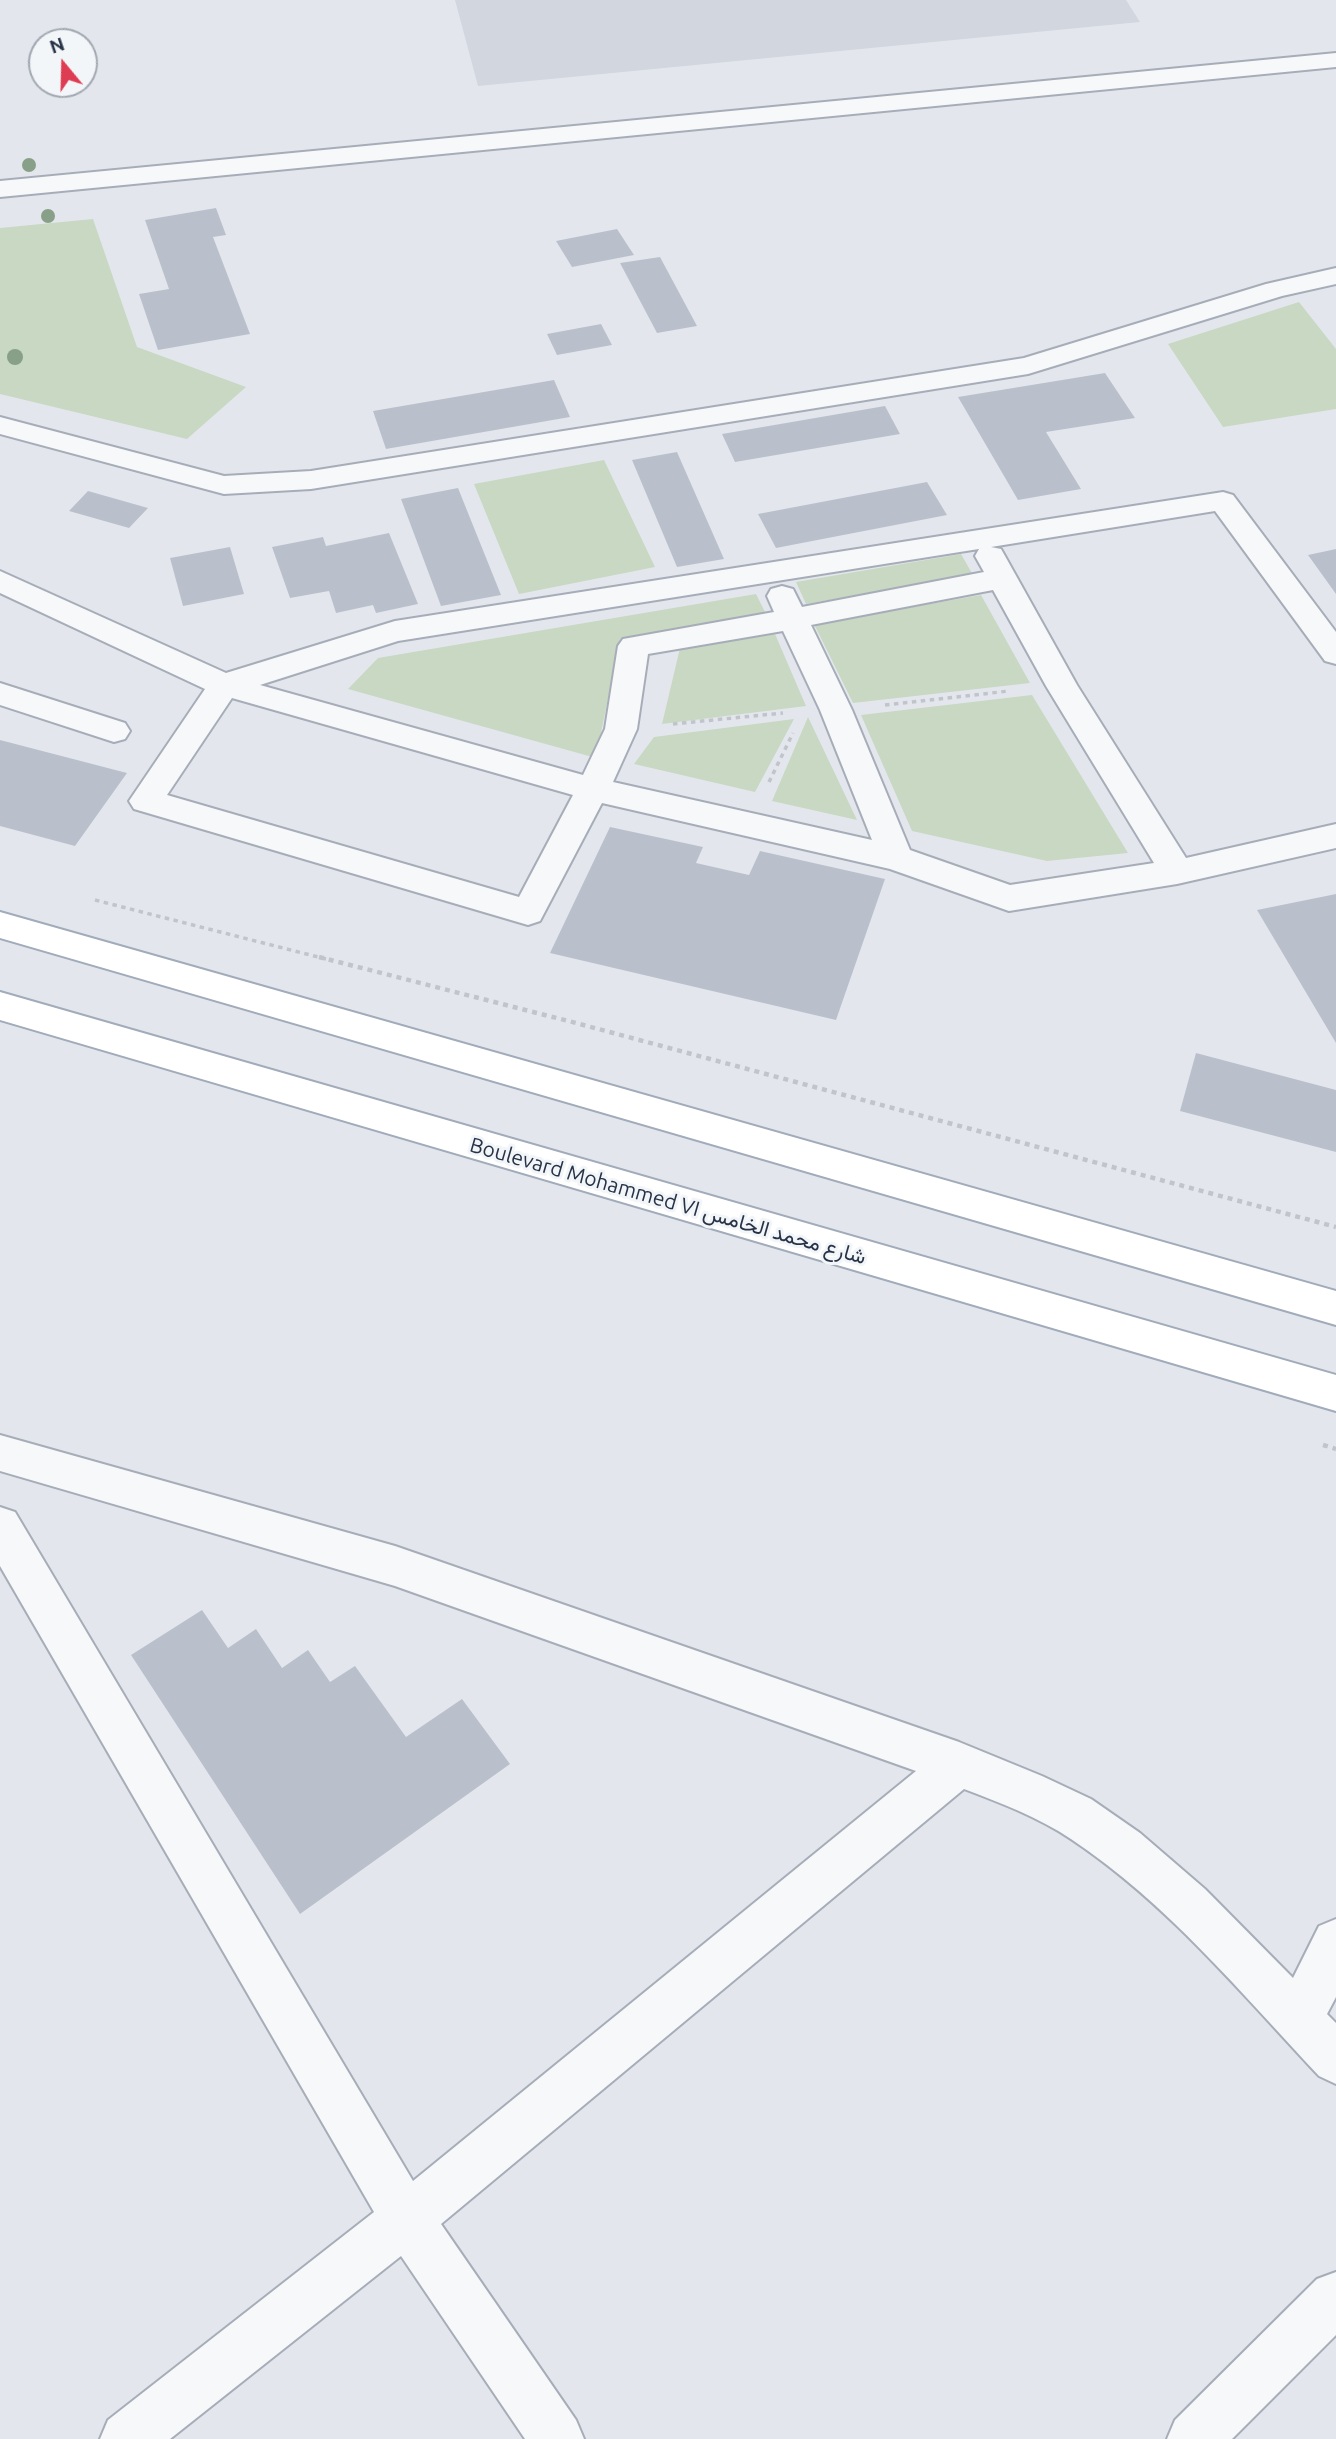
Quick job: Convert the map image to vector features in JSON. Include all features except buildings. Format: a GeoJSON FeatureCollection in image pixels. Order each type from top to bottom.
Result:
{"type":"FeatureCollection","features":[{"type":"Feature","properties":{"kind":"main road"},"geometry":{"type":"LineString","coordinates":[[0,925],[1336,1308]]}},
{"type":"Feature","properties":{"kind":"main road","name":"Boulevard Mohammed VI شارع محمد الخامس"},"geometry":{"type":"LineString","coordinates":[[0,1006],[1336,1393]]}},
{"type":"Feature","properties":{"kind":"street"},"geometry":{"type":"LineString","coordinates":[[0,189],[1336,60]]}},
{"type":"Feature","properties":{"kind":"street"},"geometry":{"type":"LineString","coordinates":[[0,425],[224,485],[311,480],[1028,366],[1275,290],[1336,276]]}},
{"type":"Feature","properties":{"kind":"street"},"geometry":{"type":"LineString","coordinates":[[1003,578],[792,620],[634,646],[621,729],[593,789],[527,912],[146,801],[224,685],[395,631],[1223,501],[1336,654]]}},
{"type":"Feature","properties":{"kind":"street"},"geometry":{"type":"LineString","coordinates":[[980,539],[1062,686],[1177,872]]}},
{"type":"Feature","properties":{"kind":"street"},"geometry":{"type":"LineString","coordinates":[[771,572],[836,710],[896,858]]}},
{"type":"Feature","properties":{"kind":"street"},"geometry":{"type":"LineString","coordinates":[[0,581],[224,685],[593,789],[896,858],[1009,898],[1177,872],[1336,836]]}},
{"type":"Feature","properties":{"kind":"street"},"geometry":{"type":"LineString","coordinates":[[0,694],[114,731]]}},
{"type":"Feature","properties":{"kind":"street"},"geometry":{"type":"LineString","coordinates":[[0,1453],[395,1566],[959,1764],[1087,1823],[1174,1890],[1336,2059]]}},
{"type":"Feature","properties":{"kind":"street"},"geometry":{"type":"LineString","coordinates":[[0,1526],[407,2219],[557,2439]]}},
{"type":"Feature","properties":{"kind":"street"},"geometry":{"type":"LineString","coordinates":[[127,2439],[407,2219],[959,1764]]}},
{"type":"Feature","properties":{"kind":"street"},"geometry":{"type":"LineString","coordinates":[[1298,2019],[1336,1943]]}},
{"type":"Feature","properties":{"kind":"street"},"geometry":{"type":"LineString","coordinates":[[1194,2439],[1336,2298]]}},
{"type":"Feature","properties":{"kind":"path"},"geometry":{"type":"LineString","coordinates":[[621,729],[1062,686]]}},
{"type":"Feature","properties":{"kind":"path"},"geometry":{"type":"LineString","coordinates":[[748,823],[804,711]]}},
{"type":"Feature","properties":{"kind":"path"},"geometry":{"type":"LineString","coordinates":[[82,896],[576,1023],[1336,1227]]}},
{"type":"Feature","properties":{"kind":"shaded area"},"geometry":{"type":"Polygon","coordinates":[[[455,0],[1126,0],[1140,22],[478,86],[455,0]]]}},
{"type":"Feature","properties":{"kind":"green space"},"geometry":{"type":"Polygon","coordinates":[[[93,219],[137,347],[246,387],[187,439],[0,394],[0,228],[93,219]]]}},
{"type":"Feature","properties":{"kind":"green space"},"geometry":{"type":"Polygon","coordinates":[[[1299,302],[1336,349],[1336,409],[1223,427],[1168,344],[1299,302]]]}},
{"type":"Feature","properties":{"kind":"green space"},"geometry":{"type":"Polygon","coordinates":[[[604,460],[655,567],[519,594],[474,484],[604,460]]]}},
{"type":"Feature","properties":{"kind":"green space"},"geometry":{"type":"Polygon","coordinates":[[[961,554],[973,575],[806,604],[796,582],[961,554]]]}},
{"type":"Feature","properties":{"kind":"green space"},"geometry":{"type":"Polygon","coordinates":[[[756,594],[766,614],[620,639],[596,758],[348,689],[378,658],[756,594]]]}},
{"type":"Feature","properties":{"kind":"green space"},"geometry":{"type":"Polygon","coordinates":[[[981,595],[1030,683],[853,703],[814,624],[981,595]]]}},
{"type":"Feature","properties":{"kind":"green space"},"geometry":{"type":"Polygon","coordinates":[[[775,634],[806,706],[662,724],[680,648],[775,634]]]}},
{"type":"Feature","properties":{"kind":"green space"},"geometry":{"type":"Polygon","coordinates":[[[1032,695],[1128,853],[1047,861],[912,831],[861,715],[1032,695]]]}},
{"type":"Feature","properties":{"kind":"green space"},"geometry":{"type":"Polygon","coordinates":[[[808,717],[857,820],[772,801],[808,717]]]}},
{"type":"Feature","properties":{"kind":"green space"},"geometry":{"type":"Polygon","coordinates":[[[794,719],[755,792],[634,764],[654,737],[794,719]]]}}]}
